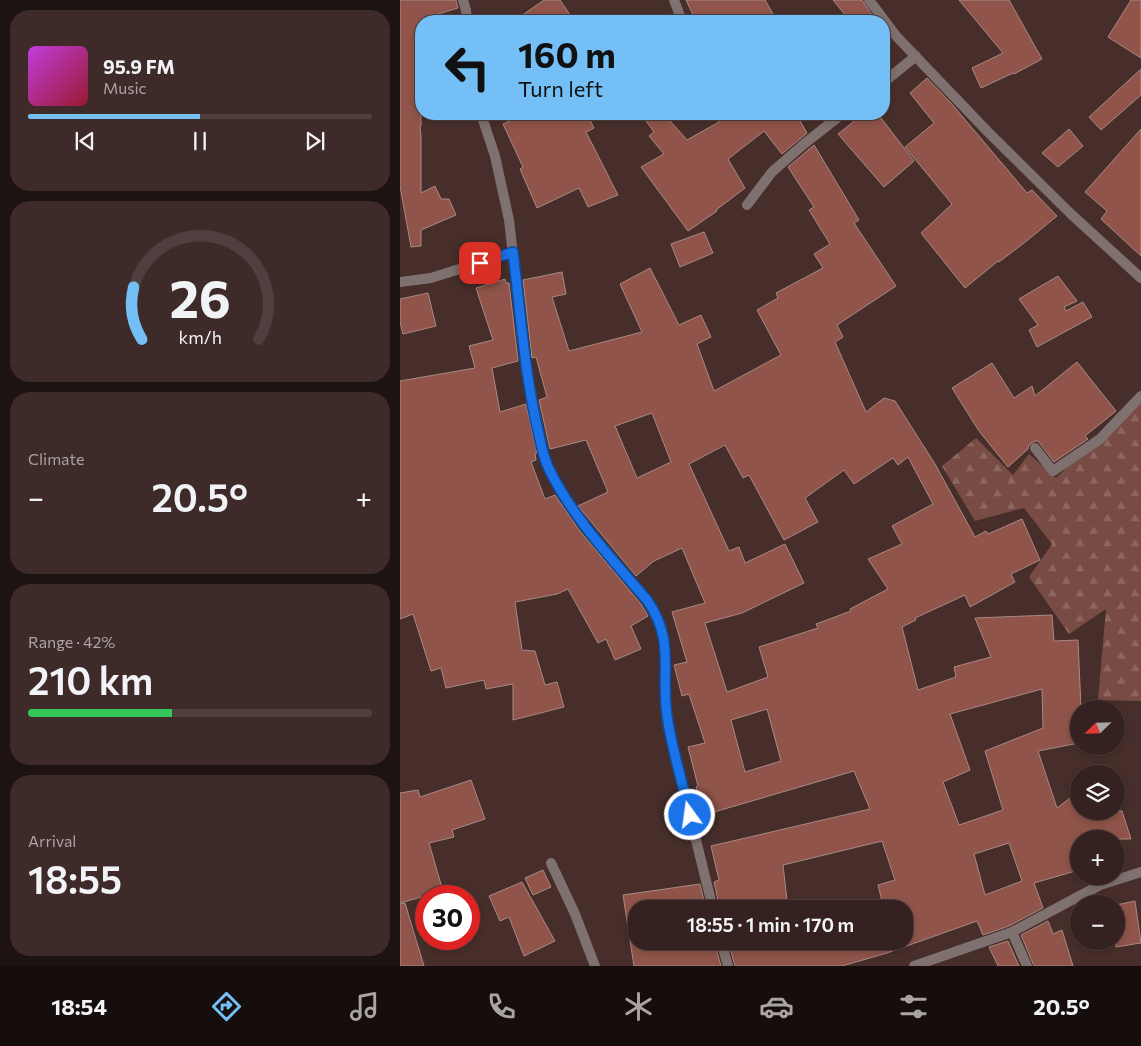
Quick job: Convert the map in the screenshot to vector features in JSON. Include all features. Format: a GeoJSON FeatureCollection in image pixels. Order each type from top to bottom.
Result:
{"type":"FeatureCollection","features":[{"type":"Feature","properties":{"kind":"street"},"geometry":{"type":"LineString","coordinates":[[463,0],[466,15]]}},
{"type":"Feature","properties":{"kind":"street"},"geometry":{"type":"LineString","coordinates":[[674,0],[680,15]]}},
{"type":"Feature","properties":{"kind":"street"},"geometry":{"type":"LineString","coordinates":[[869,0],[880,15]]}},
{"type":"Feature","properties":{"kind":"street"},"geometry":{"type":"LineString","coordinates":[[890,28],[1071,214],[1141,278]]}},
{"type":"Feature","properties":{"kind":"street"},"geometry":{"type":"LineString","coordinates":[[890,77],[916,56]]}},
{"type":"Feature","properties":{"kind":"street"},"geometry":{"type":"LineString","coordinates":[[483,120],[494,156],[509,220],[526,370],[548,468],[572,509],[588,531],[647,600],[655,612],[661,627],[667,666],[664,687],[668,722],[711,900]]}},
{"type":"Feature","properties":{"kind":"street"},"geometry":{"type":"LineString","coordinates":[[747,205],[772,172],[834,120]]}},
{"type":"Feature","properties":{"kind":"street"},"geometry":{"type":"LineString","coordinates":[[400,282],[431,278],[513,252]]}},
{"type":"Feature","properties":{"kind":"street"},"geometry":{"type":"LineString","coordinates":[[1035,448],[1053,471],[1100,439],[1141,396]]}},
{"type":"Feature","properties":{"kind":"street"},"geometry":{"type":"LineString","coordinates":[[551,863],[575,914],[596,966]]}},
{"type":"Feature","properties":{"kind":"street"},"geometry":{"type":"LineString","coordinates":[[914,966],[1012,932],[1100,885],[1141,872]]}},
{"type":"Feature","properties":{"kind":"street"},"geometry":{"type":"LineString","coordinates":[[1012,932],[1027,966]]}},
{"type":"Feature","properties":{"kind":"street"},"geometry":{"type":"LineString","coordinates":[[724,950],[728,966]]}},
{"type":"Feature","properties":{"kind":"green space"},"geometry":{"type":"Polygon","coordinates":[[[1141,398],[1141,701],[1098,700],[1106,609],[1069,634],[1029,577],[1052,544],[1024,508],[975,521],[942,466],[976,438],[1013,475],[1029,454],[1056,478],[1141,398]]]}},
{"type":"Feature","properties":{"kind":"building"},"geometry":{"type":"Polygon","coordinates":[[[400,0],[456,0],[458,8],[435,15],[415,15],[415,120],[421,120],[421,193],[435,186],[441,199],[449,199],[456,215],[421,230],[421,246],[411,247],[400,186],[400,0]]]}},
{"type":"Feature","properties":{"kind":"building"},"geometry":{"type":"Polygon","coordinates":[[[544,0],[560,0],[570,15],[523,15],[544,0]]]}},
{"type":"Feature","properties":{"kind":"building"},"geometry":{"type":"Polygon","coordinates":[[[686,0],[765,0],[774,15],[693,15],[686,0]]]}},
{"type":"Feature","properties":{"kind":"building"},"geometry":{"type":"Polygon","coordinates":[[[833,0],[862,0],[872,15],[845,15],[833,0]]]}},
{"type":"Feature","properties":{"kind":"building"},"geometry":{"type":"Polygon","coordinates":[[[959,0],[1009,0],[1042,59],[1014,74],[981,88],[972,68],[1003,53],[959,0]]]}},
{"type":"Feature","properties":{"kind":"building"},"geometry":{"type":"Polygon","coordinates":[[[1131,0],[1141,0],[1141,58],[1108,37],[1131,0]]]}},
{"type":"Feature","properties":{"kind":"building"},"geometry":{"type":"Polygon","coordinates":[[[1141,69],[1141,95],[1101,130],[1089,117],[1141,69]]]}},
{"type":"Feature","properties":{"kind":"building"},"geometry":{"type":"Polygon","coordinates":[[[927,78],[951,103],[1027,193],[1032,190],[1057,216],[965,288],[921,233],[952,204],[905,147],[934,123],[910,93],[927,78]]]}},
{"type":"Feature","properties":{"kind":"building"},"geometry":{"type":"Polygon","coordinates":[[[512,120],[590,120],[594,128],[586,132],[618,195],[588,207],[579,188],[537,208],[520,169],[523,167],[503,124],[512,120]]]}},
{"type":"Feature","properties":{"kind":"building"},"geometry":{"type":"Polygon","coordinates":[[[645,120],[669,120],[687,140],[721,120],[799,120],[807,133],[782,154],[764,131],[728,159],[745,188],[688,231],[641,167],[664,154],[649,136],[654,132],[645,120]]]}},
{"type":"Feature","properties":{"kind":"building"},"geometry":{"type":"Polygon","coordinates":[[[856,120],[883,120],[914,161],[884,187],[838,134],[856,120]]]}},
{"type":"Feature","properties":{"kind":"building"},"geometry":{"type":"Polygon","coordinates":[[[1069,129],[1083,146],[1058,167],[1042,153],[1069,129]]]}},
{"type":"Feature","properties":{"kind":"building"},"geometry":{"type":"Polygon","coordinates":[[[1141,129],[1141,256],[1101,219],[1107,211],[1085,192],[1141,129]]]}},
{"type":"Feature","properties":{"kind":"building"},"geometry":{"type":"Polygon","coordinates":[[[814,145],[859,220],[854,223],[896,286],[837,325],[843,337],[835,342],[866,412],[884,398],[895,401],[935,464],[975,537],[986,531],[988,534],[1022,519],[1040,560],[1011,574],[1015,582],[970,607],[965,595],[915,618],[916,620],[902,627],[918,690],[956,677],[954,667],[991,657],[975,618],[1052,615],[1054,641],[1078,640],[1081,700],[1070,700],[1070,745],[1038,751],[1057,808],[1070,798],[1070,820],[1125,820],[1131,839],[1125,839],[1125,830],[1070,830],[1070,873],[1034,883],[1043,908],[1009,926],[983,935],[977,921],[913,944],[913,900],[882,900],[878,885],[895,880],[882,841],[783,865],[787,900],[718,900],[714,882],[719,880],[711,846],[870,809],[854,771],[704,815],[688,747],[705,743],[689,694],[682,696],[674,665],[687,662],[672,612],[705,603],[682,548],[654,561],[636,576],[578,506],[608,492],[586,440],[550,449],[539,400],[547,397],[536,357],[532,358],[523,280],[562,272],[566,294],[552,297],[569,351],[642,332],[620,284],[650,268],[679,325],[701,315],[711,337],[697,344],[714,391],[781,355],[757,310],[778,298],[776,293],[823,268],[814,254],[830,244],[809,210],[814,207],[788,167],[814,145]],[[652,413],[615,426],[637,478],[671,462],[652,413]],[[725,445],[689,464],[729,551],[739,547],[745,563],[785,544],[804,583],[742,613],[705,623],[727,692],[768,677],[759,647],[818,628],[816,624],[851,611],[850,609],[888,589],[868,559],[902,544],[892,526],[933,504],[908,457],[898,465],[893,458],[854,484],[844,470],[805,498],[818,522],[784,540],[749,475],[743,478],[725,445]],[[1042,689],[950,714],[970,770],[943,782],[959,825],[1003,810],[985,751],[1043,728],[1042,689]],[[767,709],[731,720],[745,772],[781,761],[767,709]],[[1009,843],[974,854],[985,895],[1022,881],[1009,843]]]}},
{"type":"Feature","properties":{"kind":"building"},"geometry":{"type":"Polygon","coordinates":[[[704,232],[713,253],[680,267],[671,244],[704,232]]]}},
{"type":"Feature","properties":{"kind":"building"},"geometry":{"type":"Polygon","coordinates":[[[1058,276],[1077,301],[1064,307],[1066,311],[1083,302],[1092,317],[1037,347],[1029,330],[1038,325],[1019,299],[1058,276]]]}},
{"type":"Feature","properties":{"kind":"building"},"geometry":{"type":"Polygon","coordinates":[[[505,279],[506,283],[509,283],[518,361],[492,368],[500,412],[526,404],[537,453],[535,453],[536,460],[531,462],[545,499],[555,495],[579,530],[641,604],[648,616],[631,626],[641,649],[615,660],[606,639],[598,643],[568,589],[557,594],[515,602],[522,650],[535,651],[545,685],[557,682],[564,707],[513,720],[513,684],[486,689],[484,680],[446,688],[441,668],[431,671],[413,614],[400,619],[400,381],[475,368],[469,346],[493,340],[476,288],[505,279]]]}},
{"type":"Feature","properties":{"kind":"building"},"geometry":{"type":"Polygon","coordinates":[[[428,293],[436,326],[403,334],[400,322],[400,299],[428,293]]]}},
{"type":"Feature","properties":{"kind":"building"},"geometry":{"type":"Polygon","coordinates":[[[1077,362],[1116,411],[1085,436],[1088,439],[1054,462],[1038,441],[1035,441],[1008,467],[979,431],[952,388],[992,363],[1014,398],[1032,386],[1035,396],[1077,362]]]}},
{"type":"Feature","properties":{"kind":"building"},"geometry":{"type":"Polygon","coordinates":[[[471,780],[485,819],[452,830],[454,837],[429,843],[441,885],[415,885],[415,899],[400,903],[400,793],[418,790],[420,797],[471,780]]]}},
{"type":"Feature","properties":{"kind":"building"},"geometry":{"type":"Polygon","coordinates":[[[543,870],[551,887],[533,895],[525,878],[543,870]]]}},
{"type":"Feature","properties":{"kind":"building"},"geometry":{"type":"Polygon","coordinates":[[[522,882],[555,941],[524,956],[509,917],[500,921],[489,896],[522,882]]]}},
{"type":"Feature","properties":{"kind":"building"},"geometry":{"type":"Polygon","coordinates":[[[700,884],[704,900],[628,900],[628,927],[623,895],[700,884]]]}},
{"type":"Feature","properties":{"kind":"building"},"geometry":{"type":"Polygon","coordinates":[[[1135,901],[1141,943],[1125,946],[1125,903],[1135,901]]]}},
{"type":"Feature","properties":{"kind":"building"},"geometry":{"type":"Polygon","coordinates":[[[405,903],[415,936],[415,950],[419,950],[424,966],[400,966],[400,904],[405,903]]]}},
{"type":"Feature","properties":{"kind":"building"},"geometry":{"type":"Polygon","coordinates":[[[1048,921],[1053,934],[1062,930],[1073,966],[1034,966],[1021,935],[1048,921]]]}},
{"type":"Feature","properties":{"kind":"building"},"geometry":{"type":"Polygon","coordinates":[[[1008,941],[1019,966],[998,966],[989,947],[1008,941]]]}},
{"type":"Feature","properties":{"kind":"building"},"geometry":{"type":"Polygon","coordinates":[[[632,950],[717,950],[721,966],[634,966],[632,950]]]}},
{"type":"Feature","properties":{"kind":"building"},"geometry":{"type":"Polygon","coordinates":[[[731,950],[895,950],[842,966],[735,966],[731,950]]]}},
{"type":"Feature","properties":{"kind":"route"},"geometry":{"type":"LineString","coordinates":[[480,263],[513,252],[526,370],[548,468],[572,509],[588,531],[647,600],[655,612],[661,627],[667,666],[664,687],[665,704],[690,815]]}}]}
